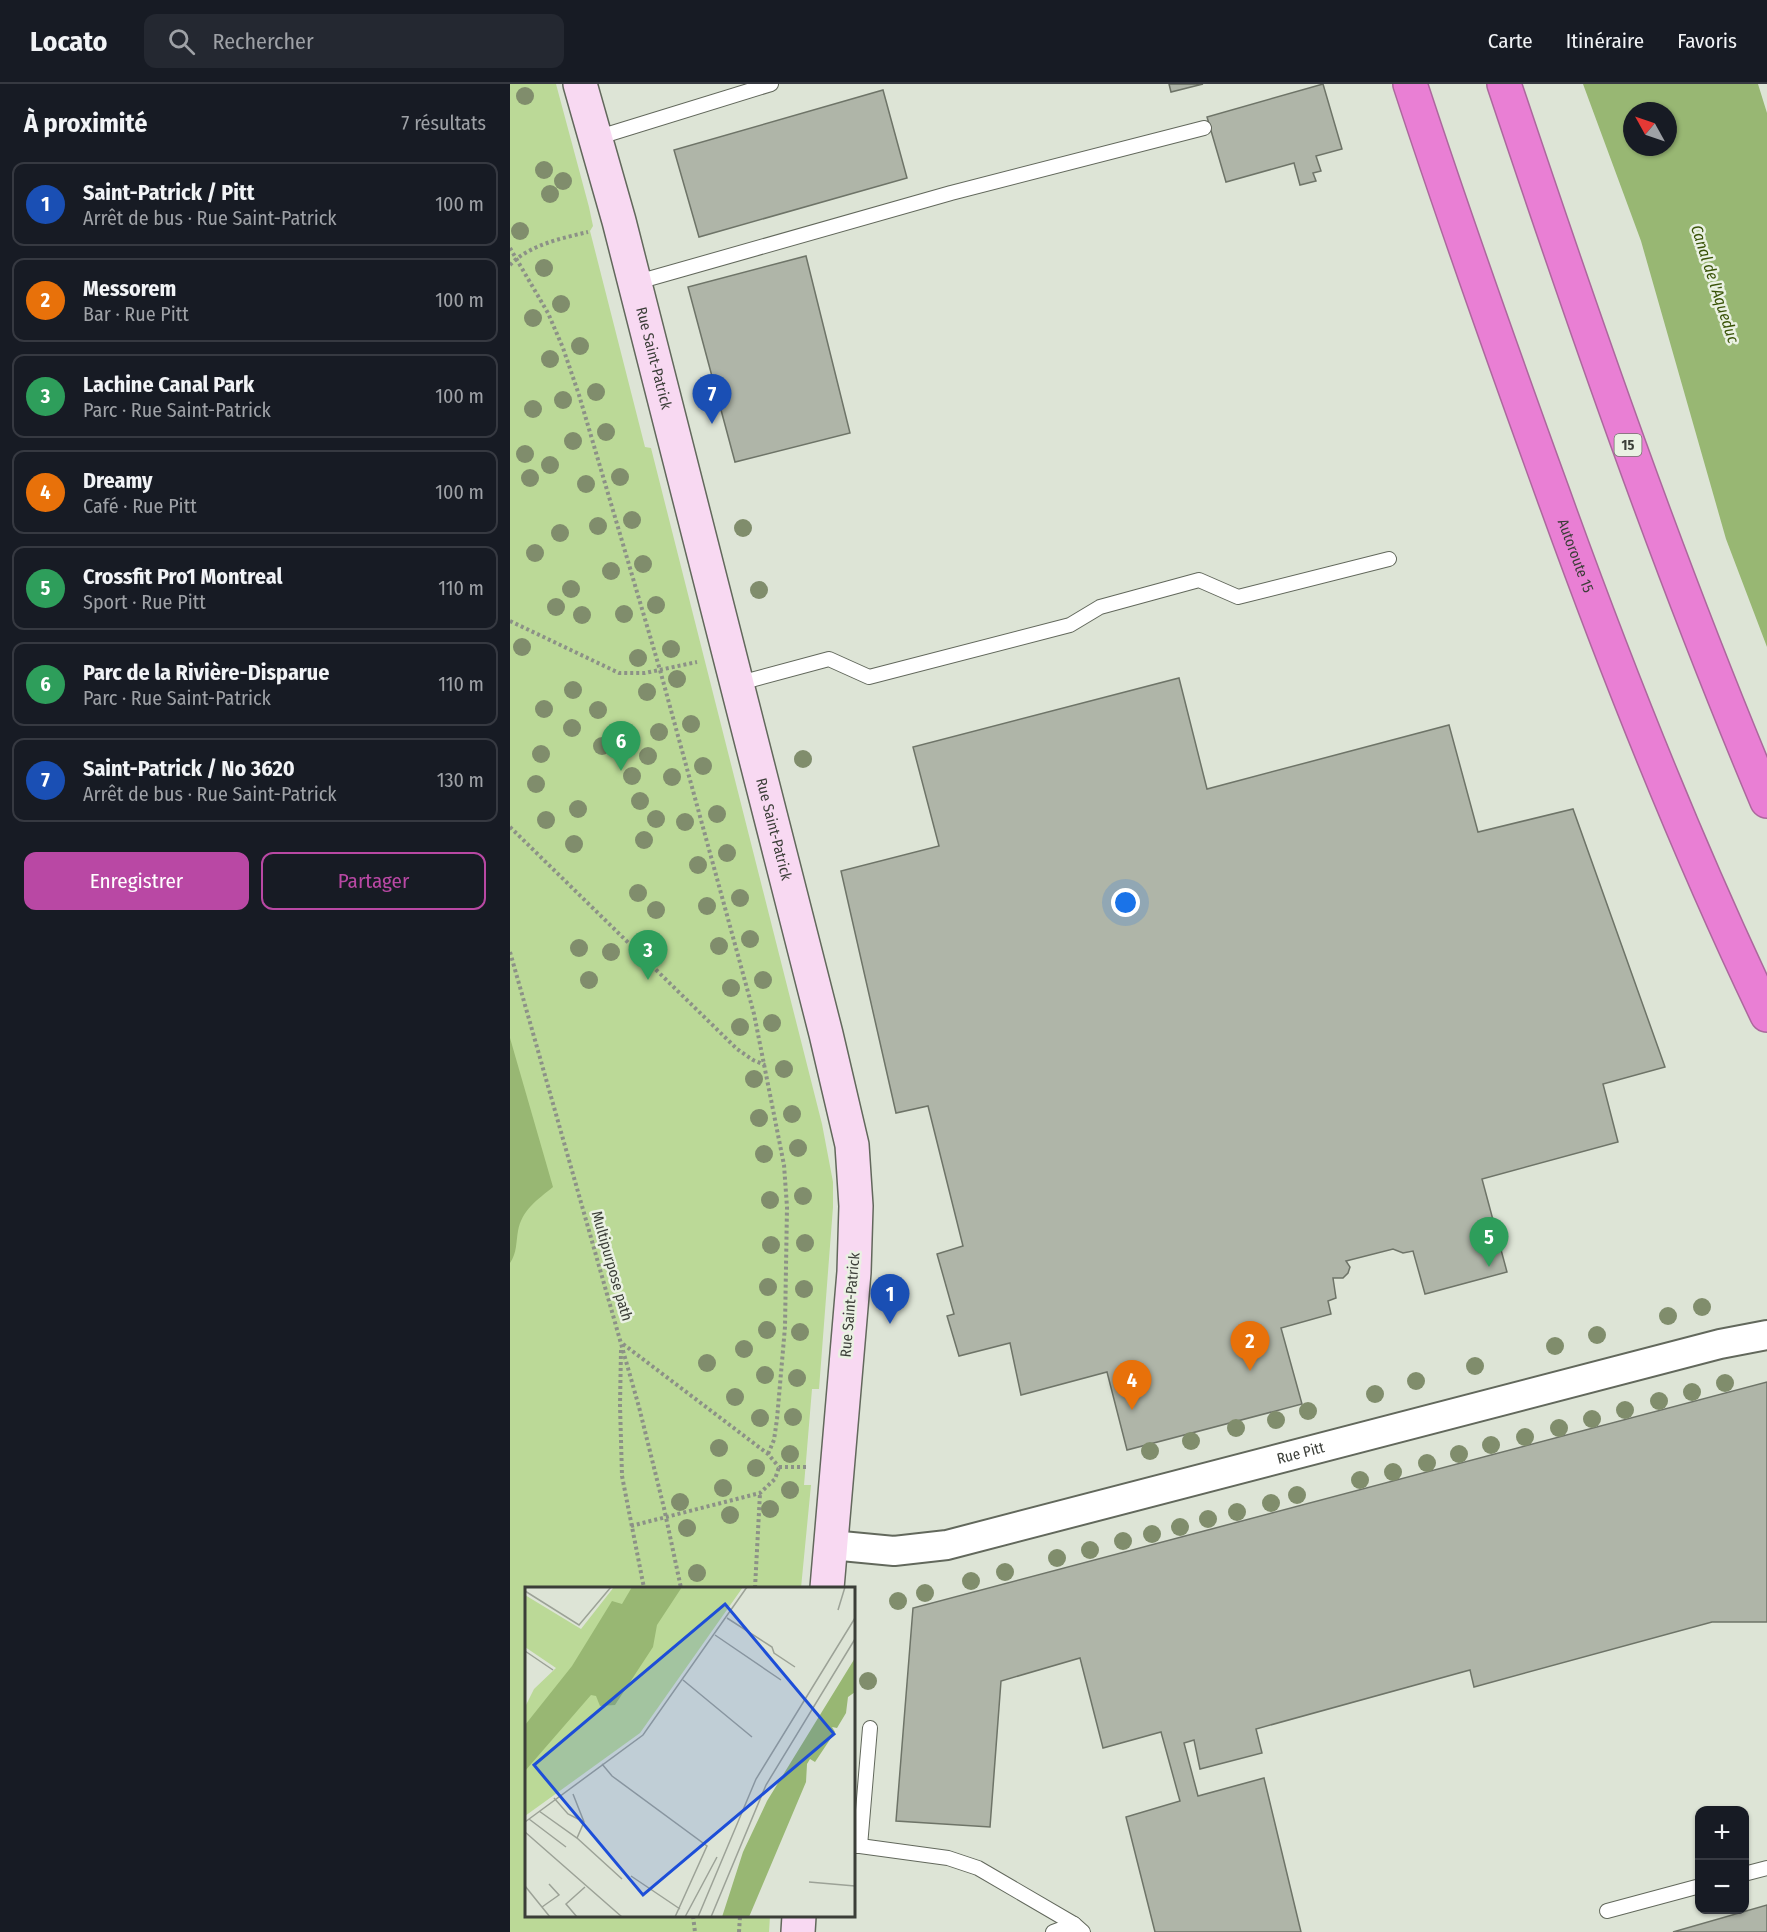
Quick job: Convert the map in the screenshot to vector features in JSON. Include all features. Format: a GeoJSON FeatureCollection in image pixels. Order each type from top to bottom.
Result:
{"type":"FeatureCollection","features":[{"type":"Feature","properties":{"kind":"highway","name":"Autoroute 15"},"geometry":{"type":"LineString","coordinates":[[1410,84],[1518,399],[1624,687],[1695,858],[1767,1015]]}},
{"type":"Feature","properties":{"kind":"highway","name":"15"},"geometry":{"type":"LineString","coordinates":[[1504,84],[1574,294],[1647,496],[1728,710],[1767,801]]}},
{"type":"Feature","properties":{"kind":"main road","name":"Rue Saint-Patrick"},"geometry":{"type":"LineString","coordinates":[[580,84],[634,283],[847,1116],[855,1172],[854,1272],[827,1587]]}},
{"type":"Feature","properties":{"kind":"main road"},"geometry":{"type":"LineString","coordinates":[[798,1932],[800,1917]]}},
{"type":"Feature","properties":{"kind":"street","name":"Rue Pitt"},"geometry":{"type":"LineString","coordinates":[[831,1545],[894,1551],[947,1545],[1720,1344],[1767,1335]]}},
{"type":"Feature","properties":{"kind":"lane"},"geometry":{"type":"LineString","coordinates":[[596,138],[771,84]]}},
{"type":"Feature","properties":{"kind":"lane"},"geometry":{"type":"LineString","coordinates":[[634,283],[951,193],[1204,128]]}},
{"type":"Feature","properties":{"kind":"lane"},"geometry":{"type":"LineString","coordinates":[[736,684],[829,659],[869,677],[1070,625],[1100,607],[1199,580],[1238,597],[1389,559]]}},
{"type":"Feature","properties":{"kind":"lane"},"geometry":{"type":"LineString","coordinates":[[870,1728],[856,1846],[948,1858],[978,1868],[1079,1928]]}},
{"type":"Feature","properties":{"kind":"lane"},"geometry":{"type":"LineString","coordinates":[[1749,1873],[1767,1868]]}},
{"type":"Feature","properties":{"kind":"lane"},"geometry":{"type":"LineString","coordinates":[[1607,1911],[1695,1887]]}},
{"type":"Feature","properties":{"kind":"lane"},"geometry":{"type":"LineString","coordinates":[[1053,1932],[1079,1928]]}},
{"type":"Feature","properties":{"kind":"path"},"geometry":{"type":"LineString","coordinates":[[510,265],[516,258],[534,249],[590,231]]}},
{"type":"Feature","properties":{"kind":"path"},"geometry":{"type":"LineString","coordinates":[[510,248],[548,313],[563,348],[599,459],[660,670],[754,1014],[766,1066],[784,1165],[787,1243],[785,1327],[777,1419],[774,1440],[768,1454]]}},
{"type":"Feature","properties":{"kind":"path"},"geometry":{"type":"LineString","coordinates":[[510,621],[619,673],[645,673],[705,660]]}},
{"type":"Feature","properties":{"kind":"path"},"geometry":{"type":"LineString","coordinates":[[510,827],[737,1049],[766,1066]]}},
{"type":"Feature","properties":{"kind":"path","name":"Multipurpose path"},"geometry":{"type":"LineString","coordinates":[[510,952],[621,1343],[666,1517],[681,1587]]}},
{"type":"Feature","properties":{"kind":"path"},"geometry":{"type":"LineString","coordinates":[[621,1343],[768,1454],[779,1467],[808,1467]]}},
{"type":"Feature","properties":{"kind":"path"},"geometry":{"type":"LineString","coordinates":[[621,1343],[622,1476],[644,1587]]}},
{"type":"Feature","properties":{"kind":"path"},"geometry":{"type":"LineString","coordinates":[[631,1526],[760,1493],[775,1479],[779,1467]]}},
{"type":"Feature","properties":{"kind":"path"},"geometry":{"type":"LineString","coordinates":[[755,1587],[760,1493]]}},
{"type":"Feature","properties":{"kind":"path"},"geometry":{"type":"LineString","coordinates":[[693,1917],[695,1932]]}},
{"type":"Feature","properties":{"kind":"path"},"geometry":{"type":"LineString","coordinates":[[739,1932],[740,1917]]}},
{"type":"Feature","properties":{"kind":"shaded area"},"geometry":{"type":"Polygon","coordinates":[[[510,84],[556,84],[589,207],[593,226],[590,231],[645,447],[651,448],[822,1124],[833,1182],[833,1207],[819,1389],[812,1389],[804,1485],[811,1485],[801,1587],[525,1587],[525,1917],[770,1917],[769,1932],[510,1932],[510,84]]]}},
{"type":"Feature","properties":{"kind":"water","name":"Canal de l'Aqueduc"},"geometry":{"type":"Polygon","coordinates":[[[1583,84],[1758,84],[1767,113],[1767,647],[1726,539],[1641,241],[1583,84]]]}},
{"type":"Feature","properties":{"kind":"water"},"geometry":{"type":"Polygon","coordinates":[[[510,1038],[553,1187],[531,1206],[523,1217],[510,1263],[510,1038]]]}},
{"type":"Feature","properties":{"kind":"building"},"geometry":{"type":"Polygon","coordinates":[[[1169,84],[1203,84],[1171,92],[1169,84]]]}},
{"type":"Feature","properties":{"kind":"building"},"geometry":{"type":"Polygon","coordinates":[[[1323,84],[1342,149],[1316,156],[1321,171],[1313,173],[1316,181],[1300,185],[1294,163],[1226,182],[1207,117],[1323,84]]]}},
{"type":"Feature","properties":{"kind":"building"},"geometry":{"type":"Polygon","coordinates":[[[883,90],[907,178],[699,237],[674,150],[883,90]]]}},
{"type":"Feature","properties":{"kind":"building"},"geometry":{"type":"Polygon","coordinates":[[[806,256],[850,433],[735,462],[688,287],[806,256]]]}},
{"type":"Feature","properties":{"kind":"building"},"geometry":{"type":"Polygon","coordinates":[[[1179,678],[1207,789],[1449,725],[1478,832],[1573,809],[1665,1067],[1603,1084],[1618,1142],[1482,1179],[1507,1272],[1425,1294],[1413,1251],[1403,1253],[1393,1249],[1346,1261],[1350,1267],[1348,1273],[1343,1278],[1333,1278],[1336,1298],[1328,1301],[1331,1314],[1281,1328],[1302,1404],[1127,1450],[1107,1372],[1021,1395],[1010,1343],[959,1356],[947,1316],[954,1314],[937,1254],[963,1246],[928,1106],[896,1113],[841,871],[939,846],[913,747],[1179,678]]]}},
{"type":"Feature","properties":{"kind":"building"},"geometry":{"type":"Polygon","coordinates":[[[1767,1382],[1767,1622],[1712,1622],[1474,1687],[1470,1670],[1256,1729],[1262,1753],[1200,1769],[1194,1740],[1184,1743],[1198,1796],[1264,1778],[1301,1932],[1155,1932],[1126,1817],[1180,1801],[1161,1732],[1103,1748],[1080,1658],[1001,1681],[990,1827],[896,1821],[913,1608],[1767,1382]]]}},
{"type":"Feature","properties":{"kind":"building"},"geometry":{"type":"Polygon","coordinates":[[[1767,1905],[1767,1932],[1673,1932],[1736,1914],[1749,1914],[1749,1910],[1767,1905]]]}},
{"type":"Feature","properties":{"kind":"place","name":"Saint-Patrick / No 3620"},"geometry":{"type":"Point","coordinates":[712,424]}},
{"type":"Feature","properties":{"kind":"place","name":"Parc de la Rivière-Disparue"},"geometry":{"type":"Point","coordinates":[621,771]}},
{"type":"Feature","properties":{"kind":"place","name":"Lachine Canal Park"},"geometry":{"type":"Point","coordinates":[648,980]}},
{"type":"Feature","properties":{"kind":"place","name":"Crossfit Pro1 Montreal"},"geometry":{"type":"Point","coordinates":[1489,1267]}},
{"type":"Feature","properties":{"kind":"place","name":"Saint-Patrick / Pitt"},"geometry":{"type":"Point","coordinates":[890,1324]}},
{"type":"Feature","properties":{"kind":"place","name":"Messorem"},"geometry":{"type":"Point","coordinates":[1250,1371]}},
{"type":"Feature","properties":{"kind":"place","name":"Dreamy"},"geometry":{"type":"Point","coordinates":[1132,1410]}}]}
